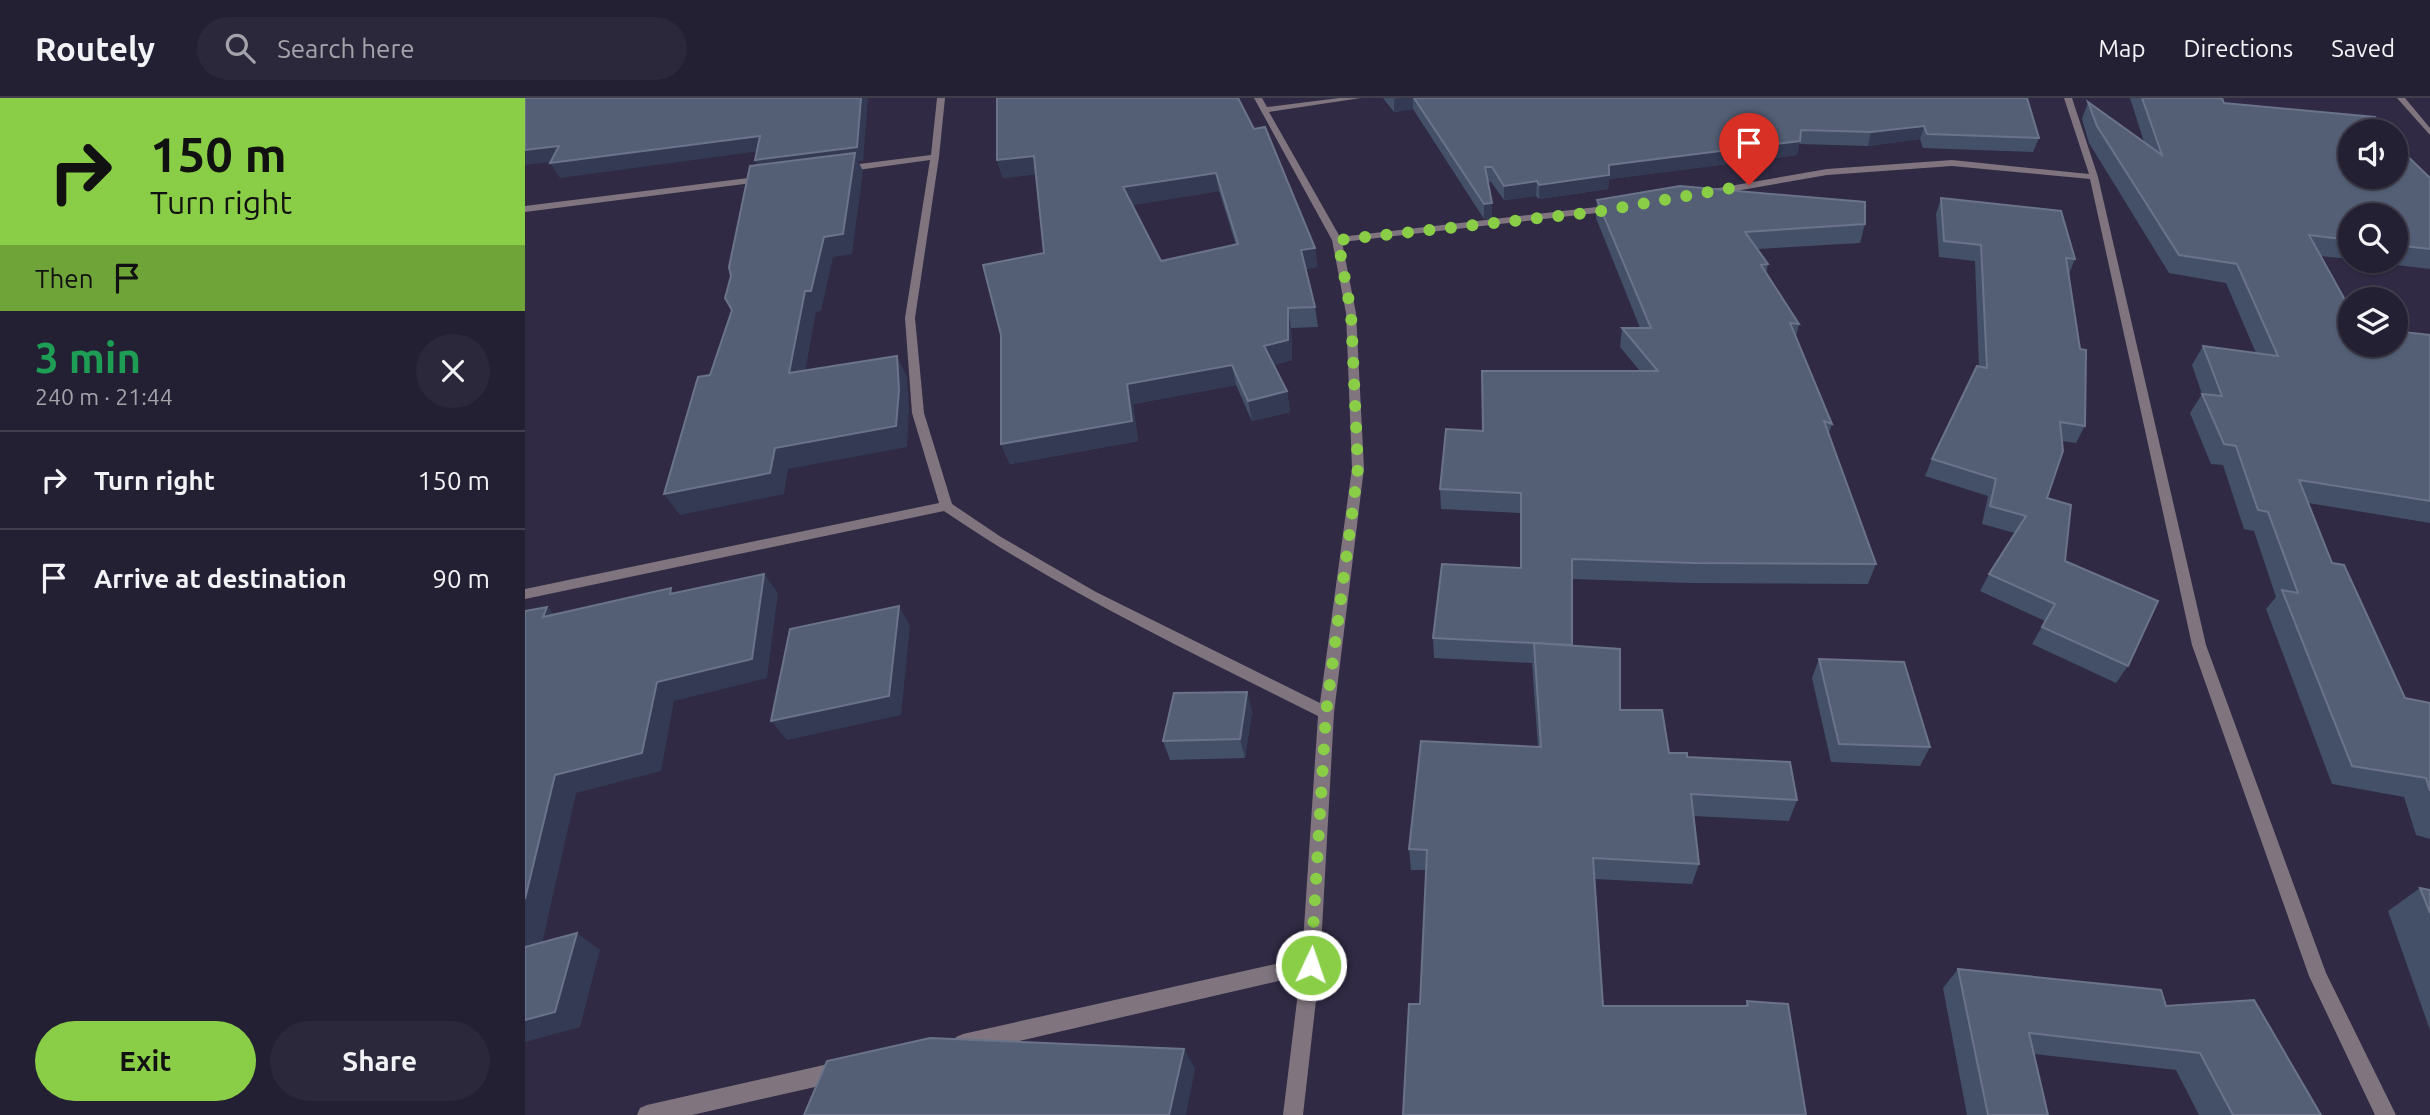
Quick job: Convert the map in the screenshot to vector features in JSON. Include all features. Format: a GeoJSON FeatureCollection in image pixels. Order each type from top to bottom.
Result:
{"type":"FeatureCollection","features":[{"type":"Feature","properties":{"kind":"street"},"geometry":{"type":"LineString","coordinates":[[941,98],[935,158],[910,318],[918,413],[946,506],[996,540],[1091,596],[1326,713]]}},
{"type":"Feature","properties":{"kind":"street"},"geometry":{"type":"LineString","coordinates":[[1293,1115],[1311,965],[1326,713],[1358,468],[1351,313],[1338,240],[1261,104],[1357,98]]}},
{"type":"Feature","properties":{"kind":"street"},"geometry":{"type":"LineString","coordinates":[[2068,98],[2094,177],[2199,645],[2318,976],[2386,1115]]}},
{"type":"Feature","properties":{"kind":"street"},"geometry":{"type":"LineString","coordinates":[[2401,98],[2430,133]]}},
{"type":"Feature","properties":{"kind":"street"},"geometry":{"type":"LineString","coordinates":[[826,171],[935,158]]}},
{"type":"Feature","properties":{"kind":"street"},"geometry":{"type":"LineString","coordinates":[[1690,195],[1827,172],[1952,163],[2094,177]]}},
{"type":"Feature","properties":{"kind":"street"},"geometry":{"type":"LineString","coordinates":[[525,209],[771,178]]}},
{"type":"Feature","properties":{"kind":"street"},"geometry":{"type":"LineString","coordinates":[[1338,240],[1622,207]]}},
{"type":"Feature","properties":{"kind":"street"},"geometry":{"type":"LineString","coordinates":[[525,594],[946,506]]}},
{"type":"Feature","properties":{"kind":"street"},"geometry":{"type":"LineString","coordinates":[[946,1048],[1311,965]]}},
{"type":"Feature","properties":{"kind":"street"},"geometry":{"type":"LineString","coordinates":[[647,1115],[851,1069]]}},
{"type":"Feature","properties":{"kind":"building"},"geometry":{"type":"Polygon","coordinates":[[[525,98],[861,98],[857,147],[755,160],[760,136],[550,163],[559,146],[525,150],[525,98]]]}},
{"type":"Feature","properties":{"kind":"building"},"geometry":{"type":"Polygon","coordinates":[[[997,98],[1238,98],[1254,129],[1265,127],[1315,248],[1301,250],[1315,307],[1288,308],[1288,340],[1264,346],[1287,391],[1248,401],[1232,365],[1127,384],[1132,421],[1001,444],[1001,335],[983,265],[1044,253],[1034,156],[997,160],[997,98]],[[1216,173],[1123,187],[1161,261],[1238,244],[1216,173]]]}},
{"type":"Feature","properties":{"kind":"building"},"geometry":{"type":"Polygon","coordinates":[[[1414,98],[2027,98],[2039,138],[1927,134],[1924,126],[1871,132],[1801,130],[1800,141],[1609,165],[1609,175],[1539,185],[1537,181],[1504,186],[1492,167],[1485,167],[1492,203],[1484,204],[1414,98]]]}},
{"type":"Feature","properties":{"kind":"building"},"geometry":{"type":"Polygon","coordinates":[[[2142,98],[2222,98],[2224,103],[2375,117],[2376,119],[2338,119],[2338,189],[2408,189],[2408,157],[2430,178],[2430,249],[2408,246],[2408,203],[2338,203],[2338,239],[2309,235],[2338,287],[2338,357],[2408,357],[2408,332],[2430,335],[2430,501],[2299,480],[2332,563],[2344,565],[2405,698],[2430,703],[2430,791],[2426,778],[2352,766],[2282,590],[2298,593],[2268,512],[2258,510],[2236,446],[2224,444],[2202,394],[2222,396],[2203,346],[2278,356],[2237,264],[2179,255],[2097,126],[2088,102],[2162,155],[2142,98]]]}},
{"type":"Feature","properties":{"kind":"building"},"geometry":{"type":"Polygon","coordinates":[[[855,153],[843,234],[824,237],[811,291],[805,291],[789,373],[897,356],[899,390],[896,426],[775,448],[770,473],[664,494],[698,377],[710,375],[732,310],[725,298],[750,166],[855,153]]]}},
{"type":"Feature","properties":{"kind":"building"},"geometry":{"type":"Polygon","coordinates":[[[1680,186],[1865,202],[1865,224],[1745,232],[1768,264],[1761,265],[1799,324],[1790,323],[1832,424],[1824,421],[1876,564],[1572,559],[1572,645],[1433,638],[1442,564],[1521,568],[1521,493],[1440,489],[1446,429],[1483,431],[1482,371],[1658,371],[1622,328],[1651,328],[1597,200],[1680,186]]]}},
{"type":"Feature","properties":{"kind":"building"},"geometry":{"type":"Polygon","coordinates":[[[1941,198],[2061,211],[2075,259],[2066,258],[2080,349],[2086,350],[2085,426],[2060,422],[2063,451],[2047,498],[2071,505],[2065,561],[2158,601],[2128,666],[2042,627],[2055,604],[1989,574],[2026,516],[1990,506],[1996,479],[1932,459],[1977,366],[1987,368],[1981,245],[1944,241],[1941,198]]]}},
{"type":"Feature","properties":{"kind":"building"},"geometry":{"type":"Polygon","coordinates":[[[764,574],[752,659],[657,682],[642,753],[555,775],[525,899],[525,611],[547,607],[543,617],[671,588],[670,594],[764,574]]]}},
{"type":"Feature","properties":{"kind":"building"},"geometry":{"type":"Polygon","coordinates":[[[899,606],[889,696],[771,721],[790,629],[899,606]]]}},
{"type":"Feature","properties":{"kind":"building"},"geometry":{"type":"Polygon","coordinates":[[[1534,643],[1620,649],[1620,710],[1662,710],[1669,753],[1687,753],[1687,757],[1790,762],[1797,800],[1691,794],[1699,864],[1593,858],[1603,1006],[1748,1006],[1747,1001],[1788,1004],[1806,1115],[1403,1115],[1409,1004],[1420,1004],[1427,850],[1409,849],[1421,741],[1541,747],[1534,643]]]}},
{"type":"Feature","properties":{"kind":"building"},"geometry":{"type":"Polygon","coordinates":[[[1819,659],[1904,662],[1930,747],[1839,744],[1819,659]]]}},
{"type":"Feature","properties":{"kind":"building"},"geometry":{"type":"Polygon","coordinates":[[[1247,692],[1240,739],[1163,741],[1174,693],[1247,692]]]}},
{"type":"Feature","properties":{"kind":"building"},"geometry":{"type":"Polygon","coordinates":[[[2420,888],[2430,890],[2430,913],[2420,888]]]}},
{"type":"Feature","properties":{"kind":"building"},"geometry":{"type":"Polygon","coordinates":[[[577,933],[555,1012],[525,1020],[525,947],[577,933]]]}},
{"type":"Feature","properties":{"kind":"building"},"geometry":{"type":"Polygon","coordinates":[[[1958,969],[2161,990],[2166,1006],[2254,1000],[2321,1115],[2233,1115],[2200,1053],[2029,1033],[2048,1115],[1988,1115],[1958,969]]]}},
{"type":"Feature","properties":{"kind":"building"},"geometry":{"type":"Polygon","coordinates":[[[930,1038],[1184,1049],[1169,1115],[804,1115],[827,1061],[930,1038]]]}},
{"type":"Feature","properties":{"kind":"route"},"geometry":{"type":"LineString","coordinates":[[1311,965],[1326,713],[1358,468],[1351,313],[1338,240],[1595,212],[1749,185]]}}]}
